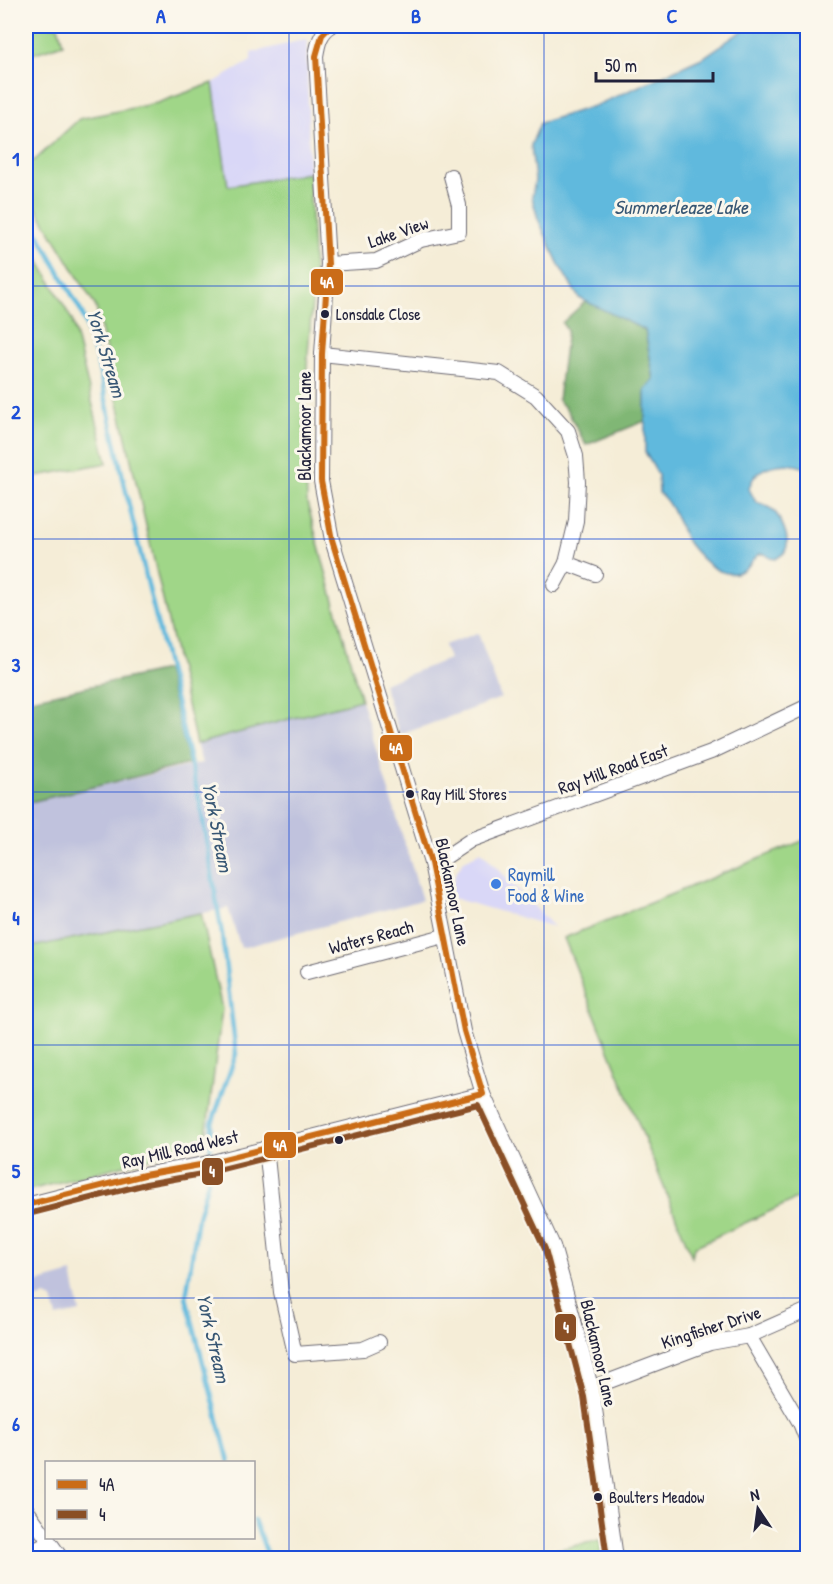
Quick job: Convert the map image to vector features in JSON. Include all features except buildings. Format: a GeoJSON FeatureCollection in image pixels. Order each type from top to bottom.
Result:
{"type":"FeatureCollection","features":[{"type":"Feature","properties":{"kind":"street","name":"Blackamoor Lane"},"geometry":{"type":"LineString","coordinates":[[331,26],[326,28],[318,42],[316,56],[328,264],[322,354],[321,481],[332,540],[430,862],[464,1031],[483,1094],[553,1246],[591,1388],[616,1558]]}},
{"type":"Feature","properties":{"kind":"street","name":"Lake View"},"geometry":{"type":"LineString","coordinates":[[328,264],[376,261],[421,240],[459,232],[459,205],[451,176]]}},
{"type":"Feature","properties":{"kind":"street"},"geometry":{"type":"LineString","coordinates":[[322,354],[499,373],[536,396],[568,431],[576,456],[578,483],[576,521],[566,563],[554,585]]}},
{"type":"Feature","properties":{"kind":"street"},"geometry":{"type":"LineString","coordinates":[[566,563],[595,574]]}},
{"type":"Feature","properties":{"kind":"street","name":"Ray Mill Road East"},"geometry":{"type":"LineString","coordinates":[[430,862],[444,858],[471,840],[711,752],[807,706]]}},
{"type":"Feature","properties":{"kind":"street","name":"Waters Reach"},"geometry":{"type":"LineString","coordinates":[[307,972],[444,936]]}},
{"type":"Feature","properties":{"kind":"street","name":"Ray Mill Road West"},"geometry":{"type":"LineString","coordinates":[[26,1205],[144,1174],[200,1165],[483,1094]]}},
{"type":"Feature","properties":{"kind":"street"},"geometry":{"type":"LineString","coordinates":[[266,1147],[280,1292],[296,1354],[363,1349],[379,1342]]}},
{"type":"Feature","properties":{"kind":"street","name":"Kingfisher Drive"},"geometry":{"type":"LineString","coordinates":[[591,1388],[710,1343],[749,1336],[807,1310]]}},
{"type":"Feature","properties":{"kind":"street"},"geometry":{"type":"LineString","coordinates":[[749,1336],[800,1423],[807,1443]]}},
{"type":"Feature","properties":{"kind":"street"},"geometry":{"type":"LineString","coordinates":[[26,1509],[45,1537]]}},
{"type":"Feature","properties":{"kind":"street"},"geometry":{"type":"LineString","coordinates":[[46,1539],[61,1558]]}},
{"type":"Feature","properties":{"kind":"street"},"geometry":{"type":"LineString","coordinates":[[26,1554],[49,1543]]}},
{"type":"Feature","properties":{"kind":"shaded area"},"geometry":{"type":"Polygon","coordinates":[[[307,39],[309,173],[228,186],[213,83],[251,61],[251,53],[307,39]]]}},
{"type":"Feature","properties":{"kind":"shaded area"},"geometry":{"type":"Polygon","coordinates":[[[478,633],[501,698],[400,735],[383,684],[449,659],[444,645],[478,633]]]}},
{"type":"Feature","properties":{"kind":"shaded area"},"geometry":{"type":"Polygon","coordinates":[[[361,700],[422,900],[241,948],[228,908],[26,948],[26,803],[202,763],[196,744],[361,700]]]}},
{"type":"Feature","properties":{"kind":"shaded area"},"geometry":{"type":"Polygon","coordinates":[[[481,851],[554,927],[449,897],[455,874],[463,862],[481,851]]]}},
{"type":"Feature","properties":{"kind":"shaded area"},"geometry":{"type":"Polygon","coordinates":[[[72,1273],[80,1312],[57,1317],[52,1299],[45,1296],[26,1301],[26,1286],[72,1273]]]}},
{"type":"Feature","properties":{"kind":"green space"},"geometry":{"type":"Polygon","coordinates":[[[26,26],[58,26],[63,44],[26,56],[26,26]]]}},
{"type":"Feature","properties":{"kind":"green space"},"geometry":{"type":"Polygon","coordinates":[[[213,83],[228,186],[309,173],[314,275],[304,407],[307,503],[361,700],[196,744],[96,307],[26,191],[26,162],[35,160],[79,119],[157,103],[213,83]]]}},
{"type":"Feature","properties":{"kind":"green space"},"geometry":{"type":"Polygon","coordinates":[[[26,237],[72,320],[107,463],[26,478],[26,237]]]}},
{"type":"Feature","properties":{"kind":"green space"},"geometry":{"type":"Polygon","coordinates":[[[586,301],[645,330],[654,380],[645,390],[645,421],[586,445],[567,410],[558,400],[567,330],[562,323],[586,301]]]}},
{"type":"Feature","properties":{"kind":"green space"},"geometry":{"type":"Polygon","coordinates":[[[166,670],[189,764],[26,803],[26,700],[166,670]]]}},
{"type":"Feature","properties":{"kind":"green space"},"geometry":{"type":"Polygon","coordinates":[[[807,839],[807,1194],[694,1247],[692,1257],[564,938],[807,839]]]}},
{"type":"Feature","properties":{"kind":"green space"},"geometry":{"type":"Polygon","coordinates":[[[201,913],[222,1009],[205,1144],[26,1191],[26,948],[201,913]]]}},
{"type":"Feature","properties":{"kind":"green space"},"geometry":{"type":"Polygon","coordinates":[[[600,1540],[602,1558],[521,1558],[600,1540]]]}},
{"type":"Feature","properties":{"kind":"water","name":"Summerleaze Lake"},"geometry":{"type":"Polygon","coordinates":[[[749,26],[807,26],[808,469],[790,465],[772,466],[752,480],[749,489],[756,502],[773,510],[781,521],[786,535],[786,548],[784,553],[776,559],[759,554],[745,569],[725,573],[705,561],[685,538],[669,504],[659,493],[658,475],[645,452],[645,390],[654,379],[645,330],[579,298],[560,267],[538,219],[532,197],[535,180],[531,145],[540,123],[597,105],[704,57],[749,26]]]}},
{"type":"Feature","properties":{"kind":"waterway","name":"York Stream"},"geometry":{"type":"LineString","coordinates":[[26,212],[82,313],[97,360],[200,803],[222,934],[236,1054],[212,1123],[208,1181],[198,1217],[186,1297],[229,1461]]}},
{"type":"Feature","properties":{"kind":"waterway","name":"York Stream"},"geometry":{"type":"LineString","coordinates":[[255,1523],[269,1558]]}},
{"type":"Feature","properties":{"kind":"transit line","name":"4A"},"geometry":{"type":"LineString","coordinates":[[26,1205],[144,1175],[200,1165],[483,1094],[464,1031],[431,863],[332,540],[321,481],[322,354],[328,264],[316,56],[322,35],[331,26]]}},
{"type":"Feature","properties":{"kind":"transit line","name":"4"},"geometry":{"type":"LineString","coordinates":[[28,1214],[146,1184],[202,1174],[478,1105],[545,1249],[584,1397],[607,1558]]}},
{"type":"Feature","properties":{"kind":"place","name":"Lonsdale Close"},"geometry":{"type":"Point","coordinates":[325,314]}},
{"type":"Feature","properties":{"kind":"place","name":"Ray Mill Stores"},"geometry":{"type":"Point","coordinates":[410,794]}},
{"type":"Feature","properties":{"kind":"place","name":"Raymill Food & Wine"},"geometry":{"type":"Point","coordinates":[496,884]}},
{"type":"Feature","properties":{"kind":"place","name":"Boulters Meadow"},"geometry":{"type":"Point","coordinates":[598,1497]}}]}
